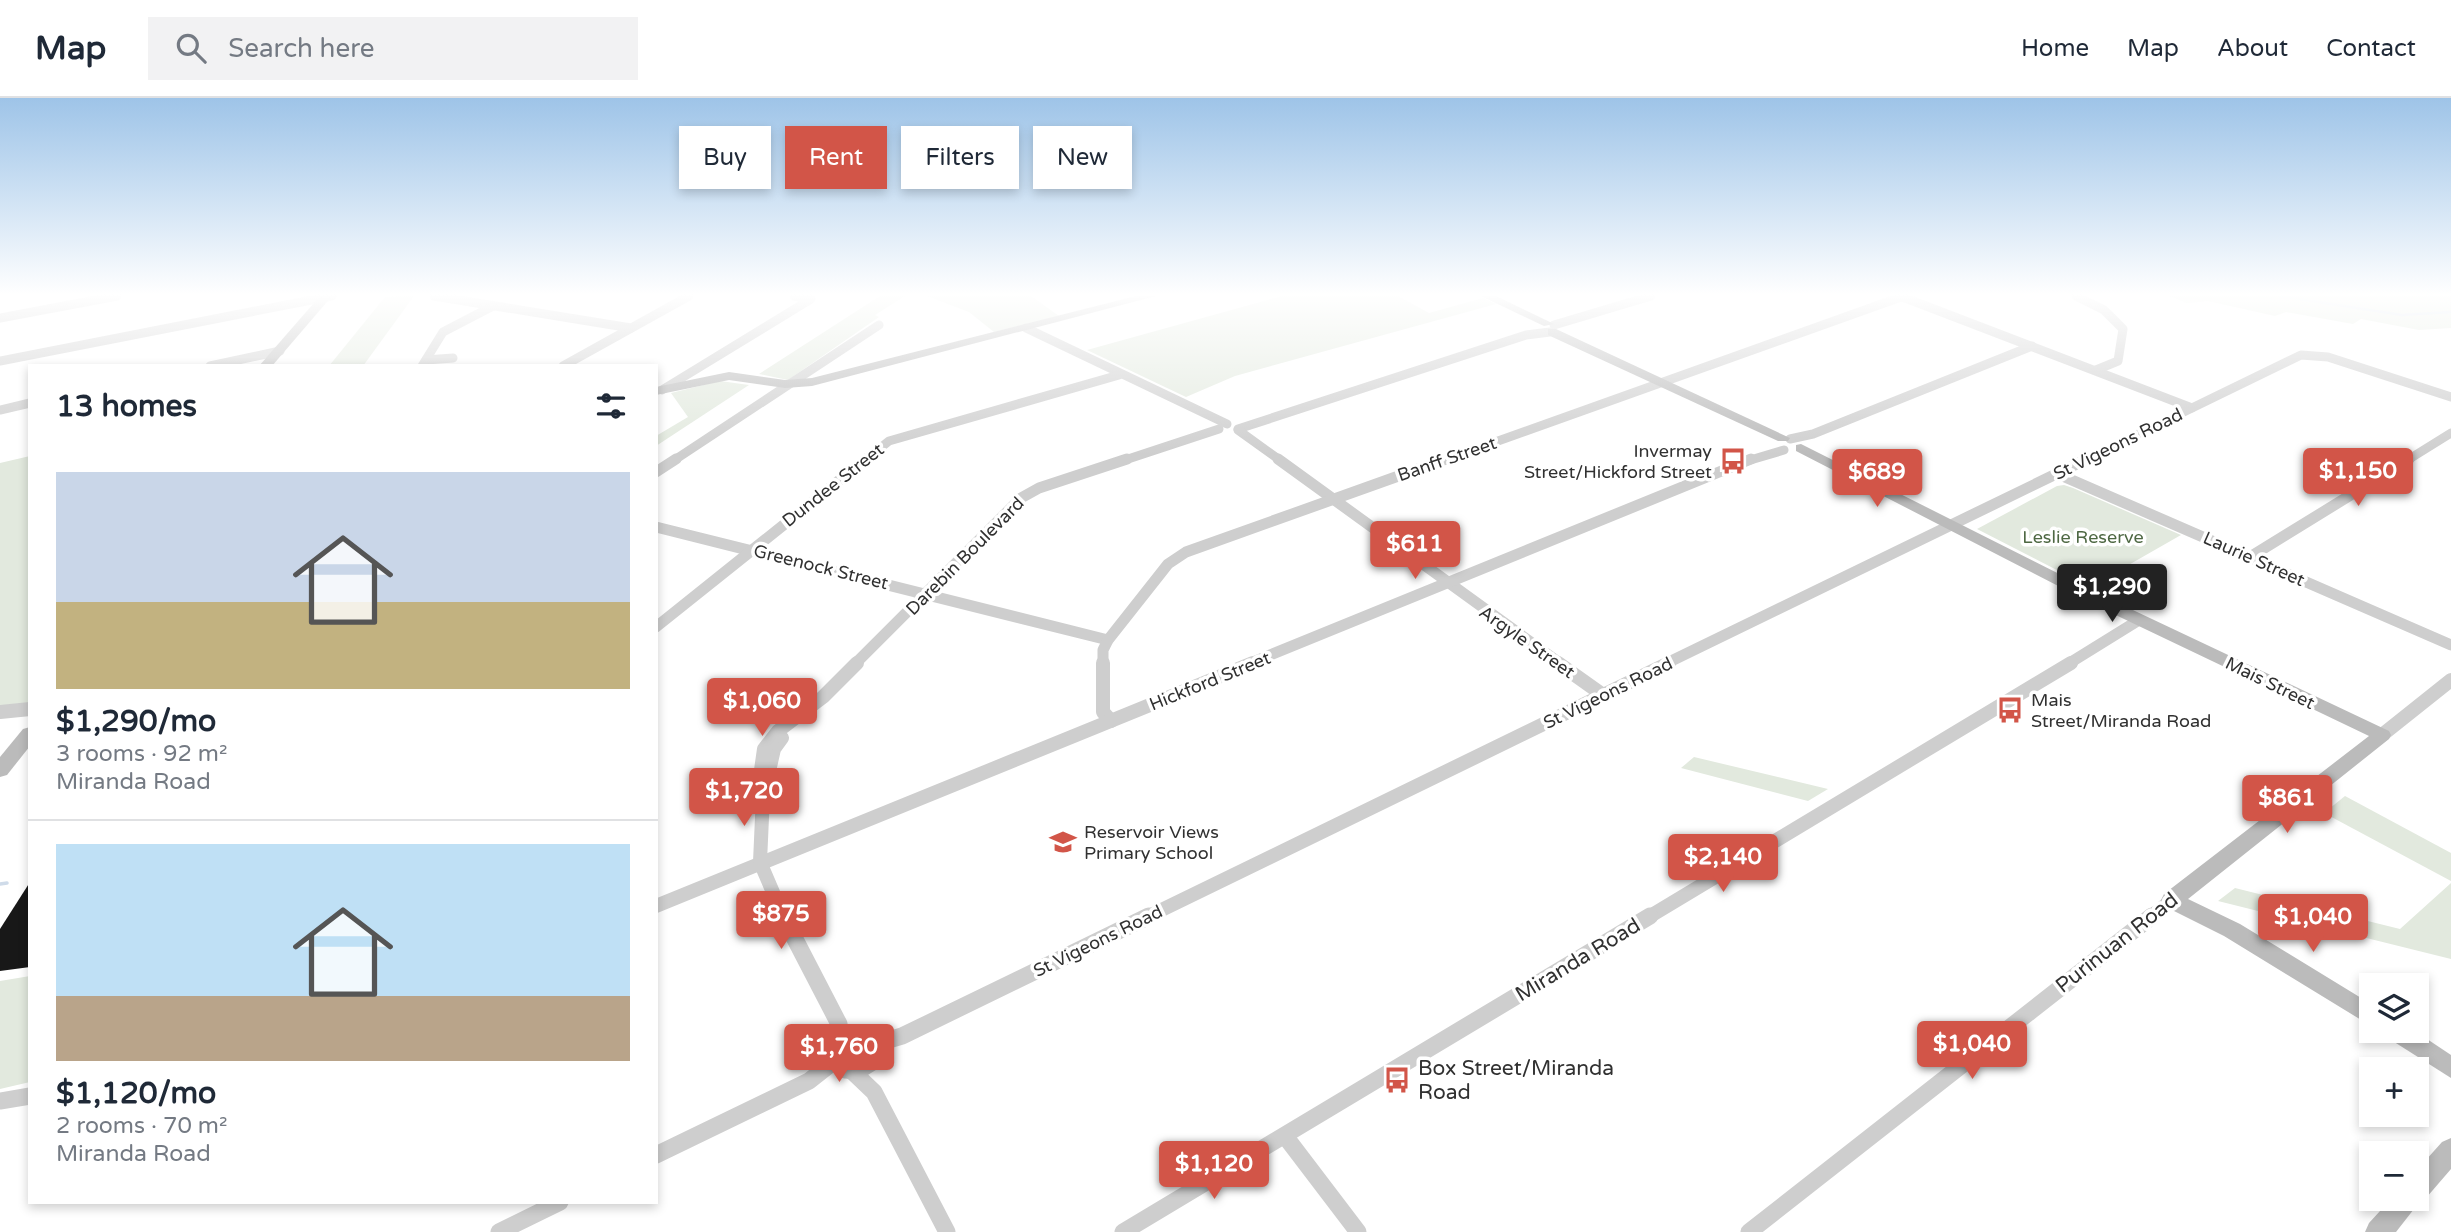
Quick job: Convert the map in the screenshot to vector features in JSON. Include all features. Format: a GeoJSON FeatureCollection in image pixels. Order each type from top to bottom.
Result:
{"type":"FeatureCollection","features":[{"type":"Feature","properties":{"kind":"street"},"geometry":{"type":"LineString","coordinates":[[0,361],[62,349]]}},
{"type":"Feature","properties":{"kind":"street"},"geometry":{"type":"LineString","coordinates":[[567,364],[594,349]]}},
{"type":"Feature","properties":{"kind":"street"},"geometry":{"type":"LineString","coordinates":[[659,390],[729,349]]}},
{"type":"Feature","properties":{"kind":"street"},"geometry":{"type":"LineString","coordinates":[[658,471],[841,349]]}},
{"type":"Feature","properties":{"kind":"street"},"geometry":{"type":"LineString","coordinates":[[659,390],[712,378],[744,377],[785,384],[823,380],[944,349]]}},
{"type":"Feature","properties":{"kind":"street","name":"Argyle Street"},"geometry":{"type":"LineString","coordinates":[[1068,349],[1248,440],[1602,695]]}},
{"type":"Feature","properties":{"kind":"street","name":"Darebin Boulevard"},"geometry":{"type":"LineString","coordinates":[[760,862],[763,795],[775,749],[811,706],[1028,493],[1482,349]]}},
{"type":"Feature","properties":{"kind":"street","name":"Mais Street"},"geometry":{"type":"LineString","coordinates":[[1594,349],[1759,430],[1785,446],[1819,460],[2099,599],[2136,621],[2192,645],[2379,737]]}},
{"type":"Feature","properties":{"kind":"street","name":"Banff Street"},"geometry":{"type":"LineString","coordinates":[[1111,721],[1103,712],[1103,650],[1168,564],[1186,552],[1755,349]]}},
{"type":"Feature","properties":{"kind":"street","name":"Hickford Street"},"geometry":{"type":"LineString","coordinates":[[658,905],[2025,349]]}},
{"type":"Feature","properties":{"kind":"street"},"geometry":{"type":"LineString","coordinates":[[2040,349],[2193,407]]}},
{"type":"Feature","properties":{"kind":"street"},"geometry":{"type":"LineString","coordinates":[[2096,370],[2118,361],[2122,349]]}},
{"type":"Feature","properties":{"kind":"street"},"geometry":{"type":"LineString","coordinates":[[219,364],[280,351]]}},
{"type":"Feature","properties":{"kind":"street"},"geometry":{"type":"LineString","coordinates":[[267,364],[280,351]]}},
{"type":"Feature","properties":{"kind":"street"},"geometry":{"type":"LineString","coordinates":[[274,364],[280,351]]}},
{"type":"Feature","properties":{"kind":"street","name":"St Vigeons Road"},"geometry":{"type":"LineString","coordinates":[[868,1053],[2301,355],[2315,354],[2451,397]]}},
{"type":"Feature","properties":{"kind":"street"},"geometry":{"type":"LineString","coordinates":[[424,363],[453,358]]}},
{"type":"Feature","properties":{"kind":"street"},"geometry":{"type":"LineString","coordinates":[[696,369],[712,378]]}},
{"type":"Feature","properties":{"kind":"street","name":"Dundee Street"},"geometry":{"type":"LineString","coordinates":[[658,625],[889,441],[1119,374]]}},
{"type":"Feature","properties":{"kind":"street"},"geometry":{"type":"LineString","coordinates":[[0,410],[28,403]]}},
{"type":"Feature","properties":{"kind":"street"},"geometry":{"type":"LineString","coordinates":[[2250,557],[2451,433]]}},
{"type":"Feature","properties":{"kind":"street","name":"Laurie Street"},"geometry":{"type":"LineString","coordinates":[[2058,474],[2451,645]]}},
{"type":"Feature","properties":{"kind":"street","name":"Greenock Street"},"geometry":{"type":"LineString","coordinates":[[658,527],[1108,640]]}},
{"type":"Feature","properties":{"kind":"street","name":"Miranda Road"},"geometry":{"type":"LineString","coordinates":[[1123,1232],[2034,686],[2136,621]]}},
{"type":"Feature","properties":{"kind":"street","name":"Purinuan Road"},"geometry":{"type":"LineString","coordinates":[[1749,1232],[2451,680]]}},
{"type":"Feature","properties":{"kind":"street"},"geometry":{"type":"LineString","coordinates":[[0,712],[28,709]]}},
{"type":"Feature","properties":{"kind":"street"},"geometry":{"type":"LineString","coordinates":[[0,770],[28,735]]}},
{"type":"Feature","properties":{"kind":"street"},"geometry":{"type":"LineString","coordinates":[[760,862],[767,884],[839,1024],[846,1062],[874,1092],[947,1232]]}},
{"type":"Feature","properties":{"kind":"street"},"geometry":{"type":"LineString","coordinates":[[2177,896],[2359,1009]]}},
{"type":"Feature","properties":{"kind":"street"},"geometry":{"type":"LineString","coordinates":[[839,1024],[868,1053],[874,1092]]}},
{"type":"Feature","properties":{"kind":"street"},"geometry":{"type":"LineString","coordinates":[[2414,1043],[2451,1068]]}},
{"type":"Feature","properties":{"kind":"street"},"geometry":{"type":"LineString","coordinates":[[2417,1043],[2451,1061]]}},
{"type":"Feature","properties":{"kind":"street"},"geometry":{"type":"LineString","coordinates":[[846,1062],[863,1069],[868,1053]]}},
{"type":"Feature","properties":{"kind":"street"},"geometry":{"type":"LineString","coordinates":[[658,1154],[868,1053]]}},
{"type":"Feature","properties":{"kind":"street"},"geometry":{"type":"LineString","coordinates":[[0,1101],[28,1096]]}},
{"type":"Feature","properties":{"kind":"street"},"geometry":{"type":"LineString","coordinates":[[1285,1136],[1359,1232]]}},
{"type":"Feature","properties":{"kind":"street"},"geometry":{"type":"LineString","coordinates":[[2429,1175],[2451,1150]]}},
{"type":"Feature","properties":{"kind":"street"},"geometry":{"type":"LineString","coordinates":[[499,1232],[556,1204]]}},
{"type":"Feature","properties":{"kind":"street"},"geometry":{"type":"LineString","coordinates":[[2379,1232],[2397,1211]]}},
{"type":"Feature","properties":{"kind":"green space"},"geometry":{"type":"Polygon","coordinates":[[[343,349],[375,349],[364,364],[331,364],[343,349]]]}},
{"type":"Feature","properties":{"kind":"green space"},"geometry":{"type":"Polygon","coordinates":[[[798,349],[833,349],[788,380],[759,374],[798,349]]]}},
{"type":"Feature","properties":{"kind":"green space"},"geometry":{"type":"Polygon","coordinates":[[[1333,349],[1235,376],[1186,397],[1087,350],[1333,349]]]}},
{"type":"Feature","properties":{"kind":"green space"},"geometry":{"type":"Polygon","coordinates":[[[720,381],[749,385],[658,445],[658,435],[688,417],[671,393],[720,381]]]}},
{"type":"Feature","properties":{"kind":"green space"},"geometry":{"type":"Polygon","coordinates":[[[28,456],[28,705],[0,707],[0,463],[28,456]]]}},
{"type":"Feature","properties":{"kind":"green space","name":"Leslie Reserve"},"geometry":{"type":"Polygon","coordinates":[[[2064,485],[2181,535],[2090,587],[1977,529],[2057,486],[2064,485]]]}},
{"type":"Feature","properties":{"kind":"green space"},"geometry":{"type":"Polygon","coordinates":[[[1694,757],[1828,789],[1808,801],[1681,768],[1694,757]]]}},
{"type":"Feature","properties":{"kind":"green space"},"geometry":{"type":"Polygon","coordinates":[[[2345,796],[2451,853],[2451,881],[2324,813],[2345,796]]]}},
{"type":"Feature","properties":{"kind":"green space"},"geometry":{"type":"Polygon","coordinates":[[[2451,883],[2451,959],[2218,901],[2235,888],[2400,929],[2451,883]]]}},
{"type":"Feature","properties":{"kind":"green space"},"geometry":{"type":"Polygon","coordinates":[[[28,976],[28,1082],[0,1089],[0,981],[28,976]]]}},
{"type":"Feature","properties":{"kind":"building"},"geometry":{"type":"Polygon","coordinates":[[[28,885],[28,967],[0,971],[0,929],[28,885]]]}},
{"type":"Feature","properties":{"kind":"waterway"},"geometry":{"type":"LineString","coordinates":[[0,884],[7,883]]}},
{"type":"Feature","properties":{"kind":"place","name":"Invermay Street/Hickford Street"},"geometry":{"type":"Point","coordinates":[1733,461]}},
{"type":"Feature","properties":{"kind":"place","name":"Mais Street/Miranda Road"},"geometry":{"type":"Point","coordinates":[2010,710]}},
{"type":"Feature","properties":{"kind":"place","name":"Reservoir Views Primary School"},"geometry":{"type":"Point","coordinates":[1063,842]}},
{"type":"Feature","properties":{"kind":"place","name":"Box Street/Miranda Road"},"geometry":{"type":"Point","coordinates":[1397,1080]}}]}
